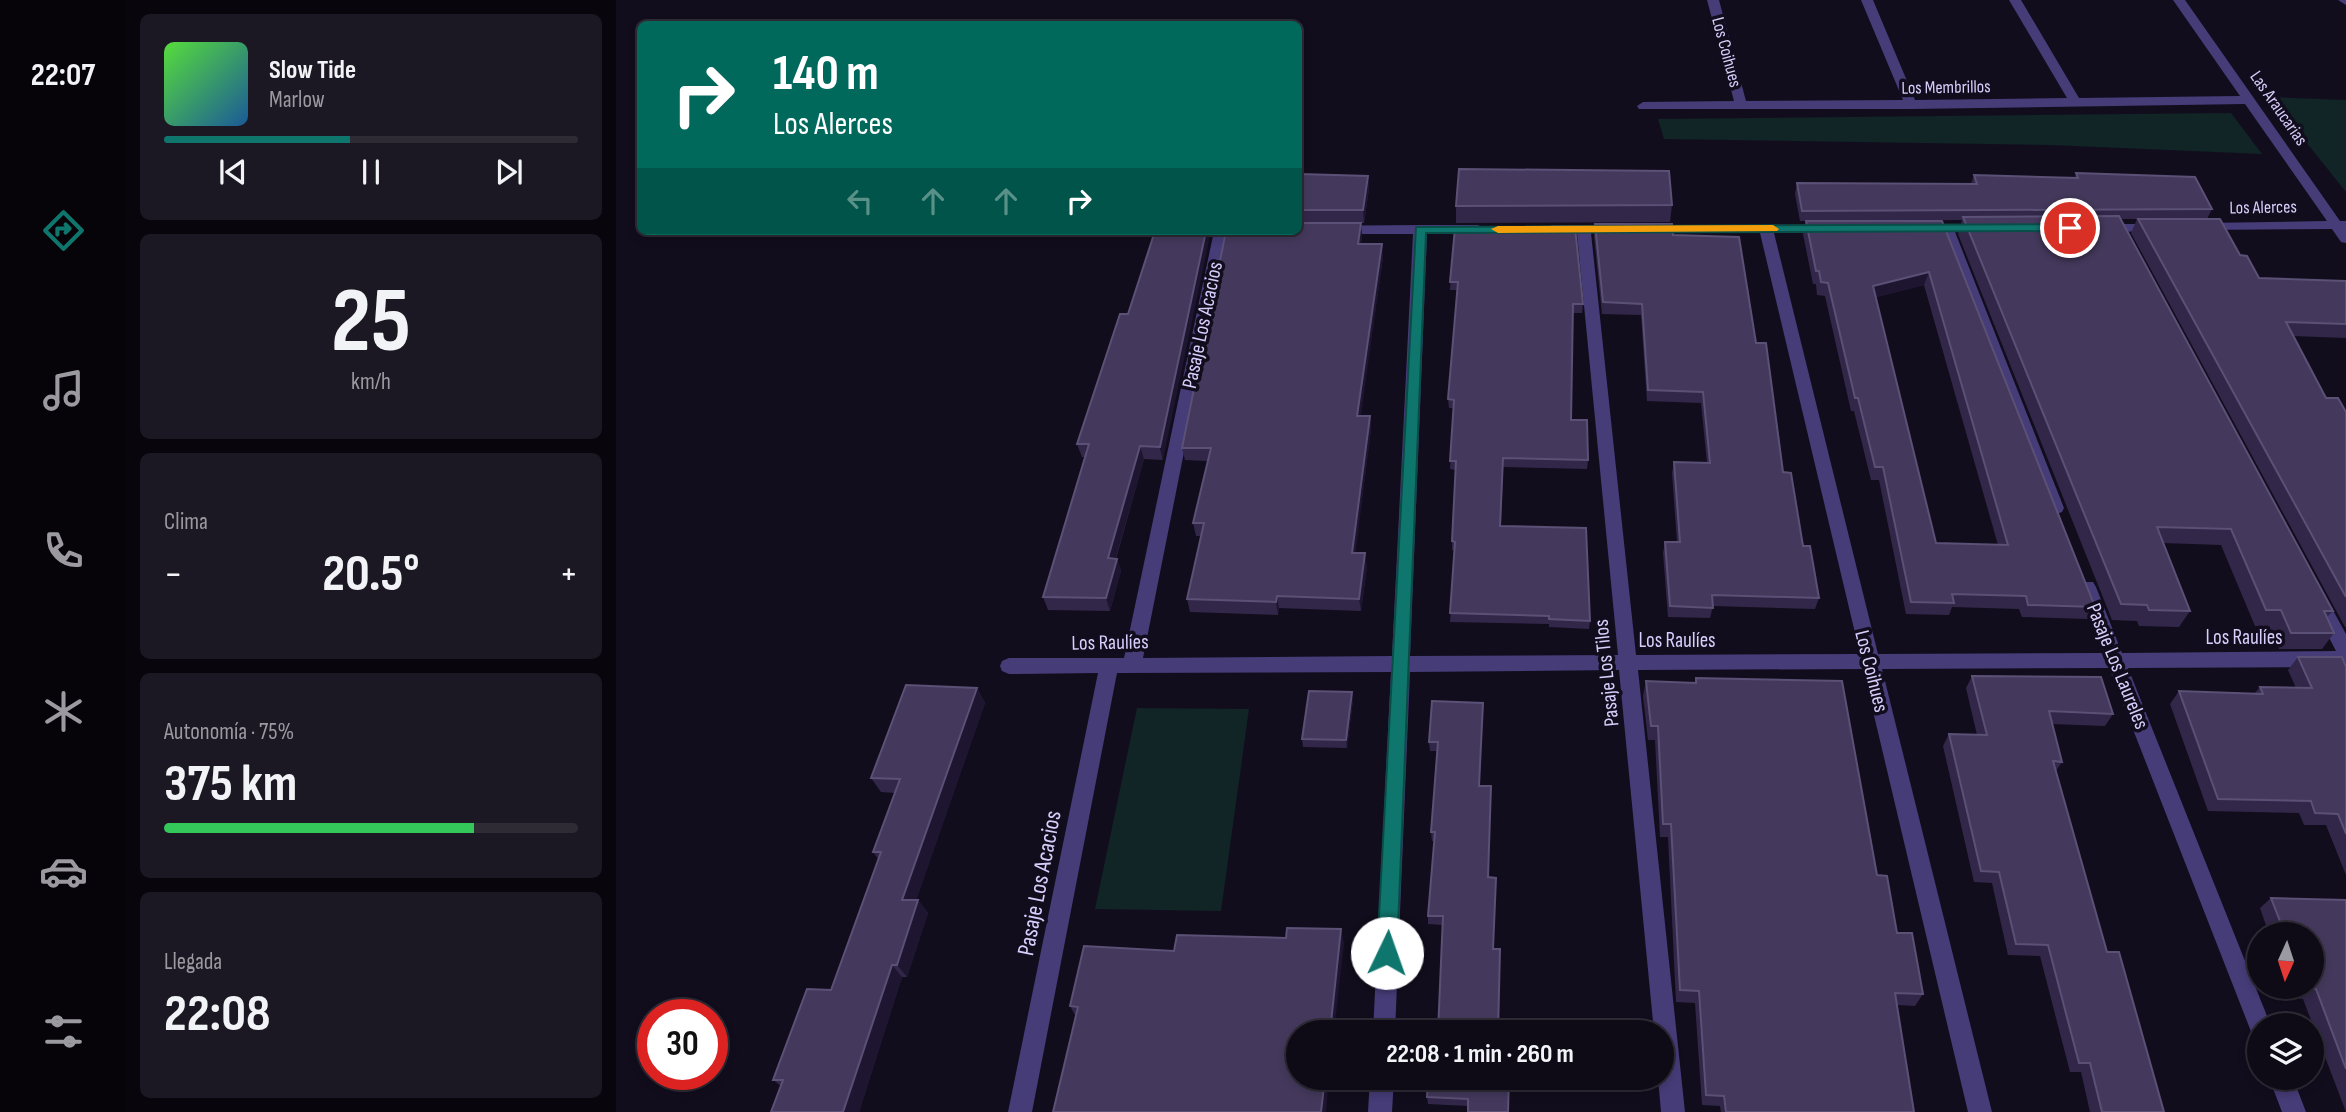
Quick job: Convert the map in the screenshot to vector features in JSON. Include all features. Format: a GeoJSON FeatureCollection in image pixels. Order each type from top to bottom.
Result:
{"type":"FeatureCollection","features":[{"type":"Feature","properties":{"kind":"street","name":"Los Coihues"},"geometry":{"type":"LineString","coordinates":[[1713,0],[1741,105]]}},
{"type":"Feature","properties":{"kind":"street"},"geometry":{"type":"LineString","coordinates":[[1867,0],[1911,105]]}},
{"type":"Feature","properties":{"kind":"street"},"geometry":{"type":"LineString","coordinates":[[2015,0],[2076,103]]}},
{"type":"Feature","properties":{"kind":"street","name":"Las Araucarias"},"geometry":{"type":"LineString","coordinates":[[2179,0],[2342,226],[2346,239]]}},
{"type":"Feature","properties":{"kind":"street","name":"Los Membrillos"},"geometry":{"type":"LineString","coordinates":[[1643,106],[2250,100]]}},
{"type":"Feature","properties":{"kind":"street","name":"Los Alerces"},"geometry":{"type":"LineString","coordinates":[[2093,228],[2123,234],[2180,227],[2342,226]]}},
{"type":"Feature","properties":{"kind":"street"},"geometry":{"type":"LineString","coordinates":[[1946,228],[2061,520]]}},
{"type":"Feature","properties":{"kind":"street"},"geometry":{"type":"LineString","coordinates":[[1904,229],[1999,228]]}},
{"type":"Feature","properties":{"kind":"street"},"geometry":{"type":"LineString","coordinates":[[1385,1020],[1420,229]]}},
{"type":"Feature","properties":{"kind":"street"},"geometry":{"type":"LineString","coordinates":[[1302,230],[1488,229]]}},
{"type":"Feature","properties":{"kind":"street"},"geometry":{"type":"LineString","coordinates":[[1543,229],[1849,229]]}},
{"type":"Feature","properties":{"kind":"street","name":"Pasaje Los Tilos"},"geometry":{"type":"LineString","coordinates":[[1584,229],[1673,1112]]}},
{"type":"Feature","properties":{"kind":"street","name":"Los Coihues"},"geometry":{"type":"LineString","coordinates":[[1766,229],[1980,1112]]}},
{"type":"Feature","properties":{"kind":"street","name":"Pasaje Los Acacios"},"geometry":{"type":"LineString","coordinates":[[1132,665],[1220,235]]}},
{"type":"Feature","properties":{"kind":"street","name":"Pasaje Los Laureles"},"geometry":{"type":"LineString","coordinates":[[2081,571],[2255,1013]]}},
{"type":"Feature","properties":{"kind":"street"},"geometry":{"type":"LineString","coordinates":[[2307,579],[2346,652]]}},
{"type":"Feature","properties":{"kind":"street","name":"Los Raulíes"},"geometry":{"type":"LineString","coordinates":[[1009,666],[2346,659]]}},
{"type":"Feature","properties":{"kind":"street","name":"Pasaje Los Acacios"},"geometry":{"type":"LineString","coordinates":[[1020,1112],[1109,665]]}},
{"type":"Feature","properties":{"kind":"street"},"geometry":{"type":"LineString","coordinates":[[1380,1112],[1381,1090]]}},
{"type":"Feature","properties":{"kind":"street"},"geometry":{"type":"LineString","coordinates":[[2286,1090],[2294,1112]]}},
{"type":"Feature","properties":{"kind":"green space"},"geometry":{"type":"Polygon","coordinates":[[[2270,97],[2346,100],[2346,192],[2270,97]]]}},
{"type":"Feature","properties":{"kind":"green space"},"geometry":{"type":"Polygon","coordinates":[[[2231,113],[2262,154],[2050,145],[1664,139],[1658,119],[2231,113]]]}},
{"type":"Feature","properties":{"kind":"green space"},"geometry":{"type":"Polygon","coordinates":[[[1137,708],[1249,709],[1221,911],[1095,909],[1137,708]]]}},
{"type":"Feature","properties":{"kind":"building"},"geometry":{"type":"Polygon","coordinates":[[[1459,169],[1669,171],[1672,205],[1456,206],[1459,169]]]}},
{"type":"Feature","properties":{"kind":"building"},"geometry":{"type":"Polygon","coordinates":[[[2076,173],[2195,177],[2212,209],[1802,211],[1797,183],[1977,184],[1974,175],[2078,178],[2076,173]]]}},
{"type":"Feature","properties":{"kind":"building"},"geometry":{"type":"Polygon","coordinates":[[[1302,174],[1368,176],[1363,210],[1302,210],[1302,174]]]}},
{"type":"Feature","properties":{"kind":"building"},"geometry":{"type":"Polygon","coordinates":[[[2119,216],[2333,611],[2324,611],[2334,633],[2291,633],[2281,610],[2266,610],[2231,529],[2157,527],[2190,611],[2149,610],[2147,605],[2121,604],[1963,217],[2119,216]]]}},
{"type":"Feature","properties":{"kind":"building"},"geometry":{"type":"Polygon","coordinates":[[[2138,219],[2220,219],[2240,255],[2247,256],[2259,278],[2346,281],[2346,324],[2286,322],[2326,398],[2338,398],[2346,412],[2346,597],[2138,219]]]}},
{"type":"Feature","properties":{"kind":"building"},"geometry":{"type":"Polygon","coordinates":[[[1806,221],[1942,221],[2095,607],[2028,605],[2026,596],[1952,594],[1954,603],[1911,602],[1883,467],[1875,467],[1858,398],[1855,398],[1828,283],[1821,282],[1819,271],[1816,271],[1806,221]],[[1929,272],[1873,286],[1936,543],[2008,545],[1929,272]]]}},
{"type":"Feature","properties":{"kind":"building"},"geometry":{"type":"Polygon","coordinates":[[[1302,223],[1361,223],[1358,244],[1382,244],[1357,416],[1370,416],[1352,553],[1365,553],[1359,599],[1277,596],[1276,602],[1187,599],[1204,523],[1193,523],[1211,448],[1182,448],[1225,235],[1302,235],[1302,223]]]}},
{"type":"Feature","properties":{"kind":"building"},"geometry":{"type":"Polygon","coordinates":[[[1595,224],[1672,224],[1673,235],[1739,237],[1756,343],[1766,343],[1783,472],[1791,473],[1803,546],[1810,546],[1819,598],[1712,595],[1713,608],[1670,606],[1665,542],[1680,542],[1674,462],[1710,463],[1703,392],[1648,390],[1642,304],[1603,302],[1595,224]]]}},
{"type":"Feature","properties":{"kind":"building"},"geometry":{"type":"Polygon","coordinates":[[[1575,227],[1583,304],[1573,304],[1571,420],[1587,420],[1588,460],[1503,458],[1500,526],[1586,528],[1590,621],[1549,619],[1549,616],[1450,613],[1455,542],[1452,541],[1456,461],[1450,461],[1454,400],[1448,399],[1458,282],[1450,282],[1455,228],[1575,227]]]}},
{"type":"Feature","properties":{"kind":"building"},"geometry":{"type":"Polygon","coordinates":[[[1154,235],[1205,235],[1160,447],[1140,446],[1108,558],[1117,559],[1106,598],[1043,597],[1089,444],[1077,444],[1120,314],[1128,314],[1154,235]]]}},
{"type":"Feature","properties":{"kind":"building"},"geometry":{"type":"Polygon","coordinates":[[[2298,657],[2342,657],[2346,667],[2346,834],[2338,814],[2315,813],[2311,801],[2218,799],[2179,691],[2263,694],[2260,687],[2312,688],[2298,657]]]}},
{"type":"Feature","properties":{"kind":"building"},"geometry":{"type":"Polygon","coordinates":[[[1972,676],[2101,677],[2113,714],[2049,711],[2062,762],[2053,761],[2107,952],[2119,952],[2164,1112],[2102,1112],[2090,1063],[2079,1063],[2048,945],[2016,944],[1999,872],[1981,871],[1949,734],[1987,735],[1972,676]]]}},
{"type":"Feature","properties":{"kind":"building"},"geometry":{"type":"Polygon","coordinates":[[[1696,678],[1842,681],[1877,875],[1887,876],[1897,933],[1912,933],[1923,994],[1895,993],[1914,1112],[1726,1112],[1724,1096],[1706,1095],[1699,991],[1680,990],[1671,824],[1663,824],[1658,726],[1651,726],[1646,681],[1696,683],[1696,678]]]}},
{"type":"Feature","properties":{"kind":"building"},"geometry":{"type":"Polygon","coordinates":[[[906,685],[977,688],[902,900],[918,900],[897,965],[892,965],[843,1112],[771,1112],[783,1080],[773,1080],[807,989],[831,990],[881,852],[873,852],[900,779],[871,778],[906,685]]]}},
{"type":"Feature","properties":{"kind":"building"},"geometry":{"type":"Polygon","coordinates":[[[1309,691],[1352,692],[1346,740],[1302,739],[1309,691]]]}},
{"type":"Feature","properties":{"kind":"building"},"geometry":{"type":"Polygon","coordinates":[[[1432,701],[1483,703],[1479,786],[1491,786],[1488,877],[1496,878],[1493,949],[1500,949],[1498,1020],[1439,1020],[1443,916],[1428,916],[1435,832],[1431,832],[1438,742],[1429,742],[1432,701]]]}},
{"type":"Feature","properties":{"kind":"building"},"geometry":{"type":"Polygon","coordinates":[[[2271,898],[2346,900],[2346,1069],[2320,999],[2324,999],[2324,922],[2280,922],[2271,898]]]}},
{"type":"Feature","properties":{"kind":"building"},"geometry":{"type":"Polygon","coordinates":[[[1287,928],[1341,929],[1331,1020],[1286,1020],[1286,1090],[1324,1090],[1321,1112],[1053,1112],[1078,1007],[1070,1006],[1084,946],[1174,951],[1177,935],[1286,938],[1287,928]]]}},
{"type":"Feature","properties":{"kind":"building"},"geometry":{"type":"Polygon","coordinates":[[[1427,1090],[1509,1090],[1508,1112],[1468,1112],[1468,1099],[1427,1097],[1427,1090]]]}},
{"type":"Feature","properties":{"kind":"slow traffic"},"geometry":{"type":"LineString","coordinates":[[1498,229],[1773,229]]}},
{"type":"Feature","properties":{"kind":"route"},"geometry":{"type":"LineString","coordinates":[[1387,953],[1420,229],[2070,228]]}}]}
